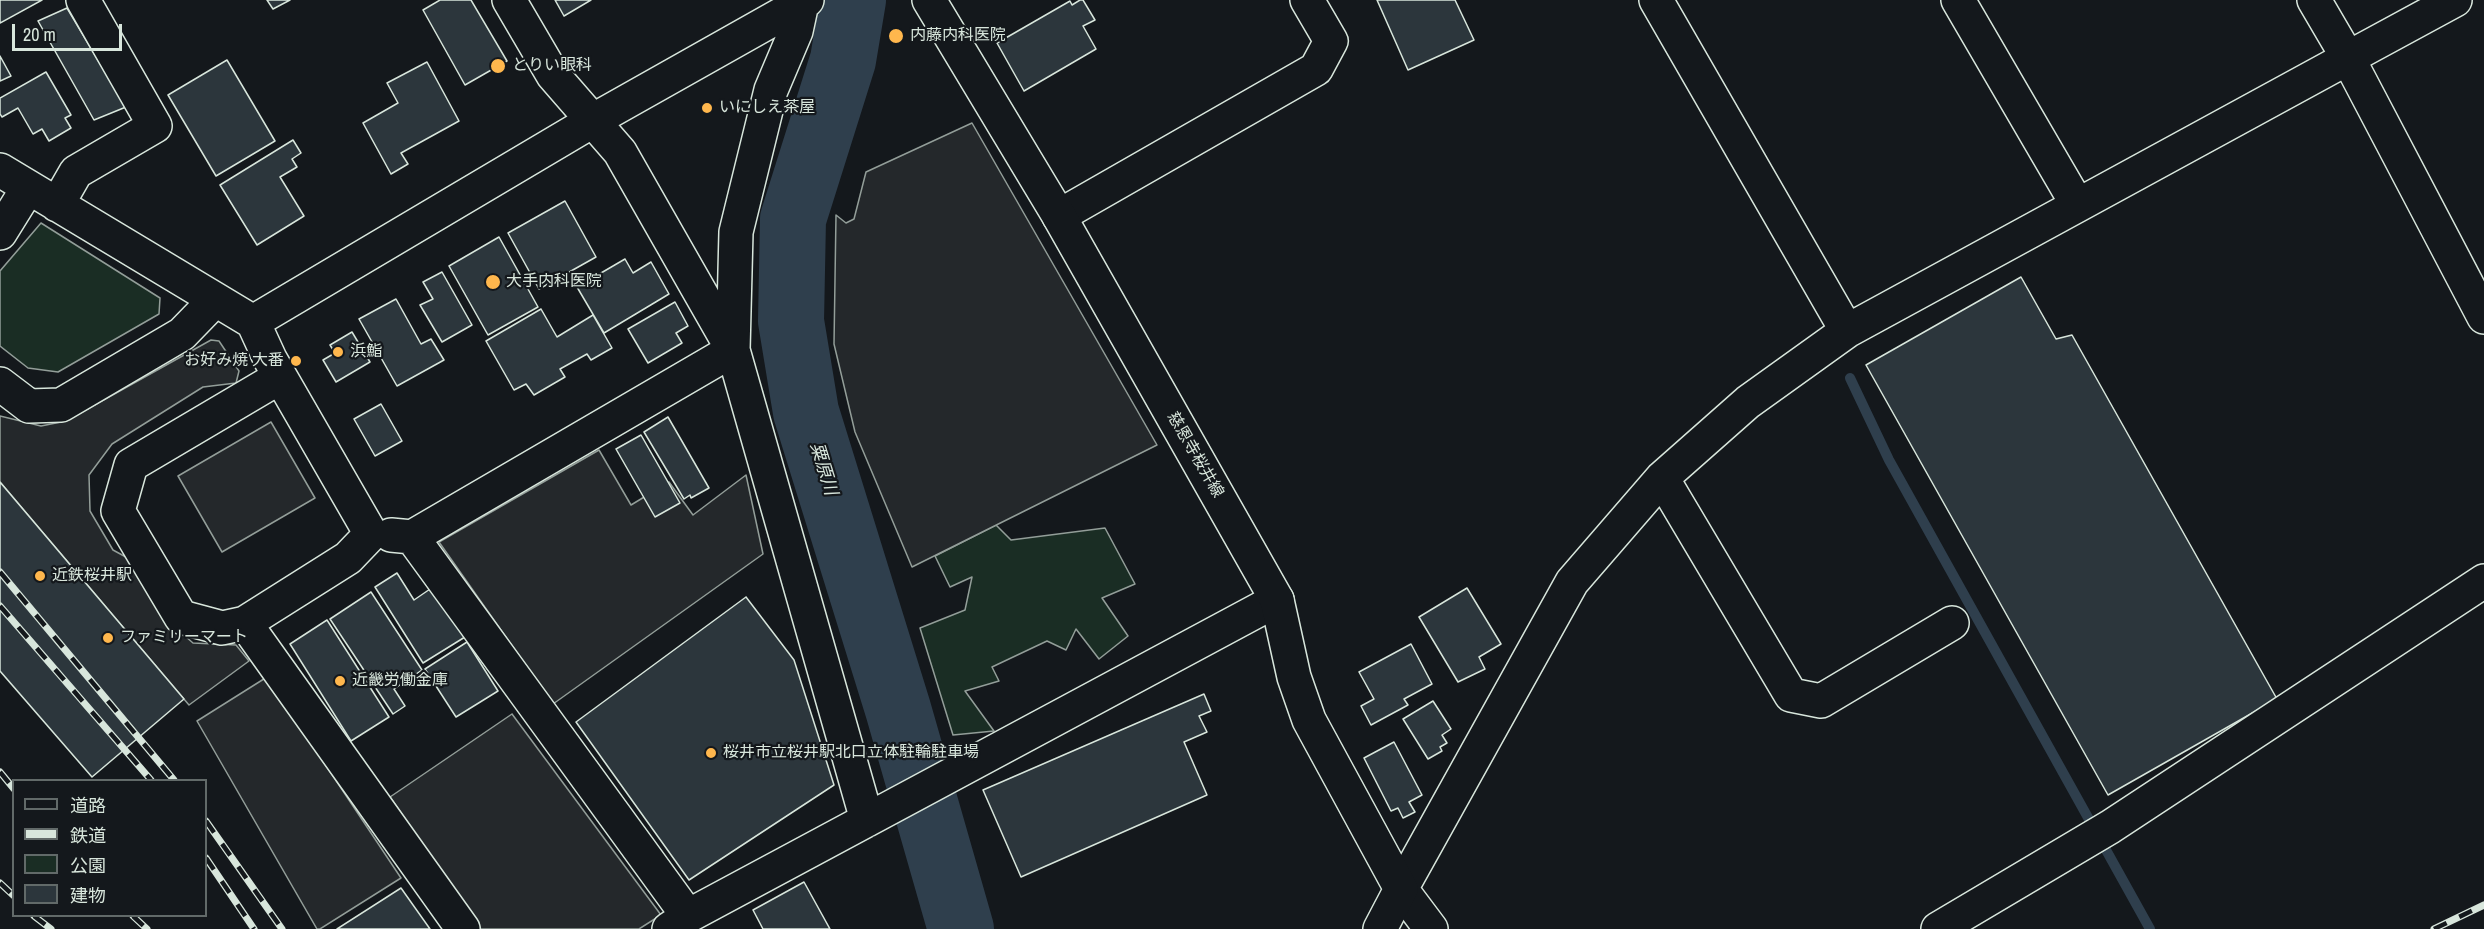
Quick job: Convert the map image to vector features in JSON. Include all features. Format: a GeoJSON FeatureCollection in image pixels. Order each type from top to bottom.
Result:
{"type":"FeatureCollection","features":[{"type":"Feature","properties":{"kind":"street"},"geometry":{"type":"LineString","coordinates":[[57,205],[76,172],[155,126],[83,0]]}},
{"type":"Feature","properties":{"kind":"street"},"geometry":{"type":"LineString","coordinates":[[509,0],[552,75],[620,152],[733,350],[878,814]]}},
{"type":"Feature","properties":{"kind":"street","name":"慈恩寺桜井線"},"geometry":{"type":"LineString","coordinates":[[929,0],[1059,216],[1277,600],[1294,677],[1309,720],[1401,889],[1431,929]]}},
{"type":"Feature","properties":{"kind":"street"},"geometry":{"type":"LineString","coordinates":[[1059,216],[1316,69],[1331,41],[1306,0]]}},
{"type":"Feature","properties":{"kind":"street"},"geometry":{"type":"LineString","coordinates":[[1656,0],[1847,331]]}},
{"type":"Feature","properties":{"kind":"street"},"geometry":{"type":"LineString","coordinates":[[1958,0],[2077,204]]}},
{"type":"Feature","properties":{"kind":"street"},"geometry":{"type":"LineString","coordinates":[[2314,0],[2348,58],[2484,317]]}},
{"type":"Feature","properties":{"kind":"street"},"geometry":{"type":"LineString","coordinates":[[1380,929],[1572,582],[1662,478],[1748,402],[1847,331],[2455,0]]}},
{"type":"Feature","properties":{"kind":"street"},"geometry":{"type":"LineString","coordinates":[[253,322],[594,120],[805,1]]}},
{"type":"Feature","properties":{"kind":"street"},"geometry":{"type":"LineString","coordinates":[[733,350],[736,232],[771,90],[805,1]]}},
{"type":"Feature","properties":{"kind":"street"},"geometry":{"type":"LineString","coordinates":[[0,171],[253,322],[280,377],[371,534]]}},
{"type":"Feature","properties":{"kind":"street"},"geometry":{"type":"LineString","coordinates":[[0,233],[28,188]]}},
{"type":"Feature","properties":{"kind":"street"},"geometry":{"type":"LineString","coordinates":[[0,384],[28,406],[61,405],[182,334],[215,300]]}},
{"type":"Feature","properties":{"kind":"street"},"geometry":{"type":"LineString","coordinates":[[371,534],[412,537],[733,350]]}},
{"type":"Feature","properties":{"kind":"street"},"geometry":{"type":"LineString","coordinates":[[280,377],[131,465],[118,512],[181,617],[222,628],[245,623],[348,558],[371,534]]}},
{"type":"Feature","properties":{"kind":"street"},"geometry":{"type":"LineString","coordinates":[[1662,478],[1791,695],[1821,701],[1952,623]]}},
{"type":"Feature","properties":{"kind":"street"},"geometry":{"type":"LineString","coordinates":[[412,537],[678,922],[1277,600]]}},
{"type":"Feature","properties":{"kind":"street"},"geometry":{"type":"LineString","coordinates":[[1938,929],[2110,827],[2484,581]]}},
{"type":"Feature","properties":{"kind":"street"},"geometry":{"type":"LineString","coordinates":[[245,623],[463,929]]}},
{"type":"Feature","properties":{"kind":"green space"},"geometry":{"type":"Polygon","coordinates":[[[41,223],[160,298],[159,314],[58,372],[28,368],[0,346],[0,271],[41,223]]]}},
{"type":"Feature","properties":{"kind":"green space"},"geometry":{"type":"Polygon","coordinates":[[[996,525],[1011,540],[1105,528],[1135,584],[1102,598],[1128,636],[1099,659],[1076,629],[1066,650],[1047,641],[992,667],[999,681],[965,691],[994,731],[953,735],[920,628],[965,610],[972,577],[950,587],[935,556],[996,525]]]}},
{"type":"Feature","properties":{"kind":"shaded area"},"geometry":{"type":"Polygon","coordinates":[[[972,123],[1157,445],[912,567],[855,432],[834,344],[836,215],[846,223],[854,219],[866,172],[972,123]]]}},
{"type":"Feature","properties":{"kind":"shaded area"},"geometry":{"type":"Polygon","coordinates":[[[211,340],[219,341],[239,371],[236,383],[203,387],[112,444],[89,475],[90,511],[113,550],[135,562],[177,629],[193,643],[236,645],[249,661],[189,705],[0,482],[0,416],[41,426],[66,421],[211,340]]]}},
{"type":"Feature","properties":{"kind":"shaded area"},"geometry":{"type":"Polygon","coordinates":[[[271,422],[315,498],[222,552],[178,476],[271,422]]]}},
{"type":"Feature","properties":{"kind":"shaded area"},"geometry":{"type":"Polygon","coordinates":[[[599,450],[631,505],[669,482],[693,515],[746,475],[763,554],[553,704],[439,542],[599,450]]]}},
{"type":"Feature","properties":{"kind":"shaded area"},"geometry":{"type":"Polygon","coordinates":[[[267,677],[401,878],[320,929],[317,929],[197,721],[267,677]]]}},
{"type":"Feature","properties":{"kind":"shaded area"},"geometry":{"type":"Polygon","coordinates":[[[512,714],[661,915],[639,929],[481,929],[390,797],[512,714]]]}},
{"type":"Feature","properties":{"kind":"building"},"geometry":{"type":"Polygon","coordinates":[[[0,0],[42,0],[0,23],[0,0]]]}},
{"type":"Feature","properties":{"kind":"building"},"geometry":{"type":"Polygon","coordinates":[[[267,0],[290,0],[273,9],[267,0]]]}},
{"type":"Feature","properties":{"kind":"building"},"geometry":{"type":"Polygon","coordinates":[[[440,0],[471,0],[507,61],[465,85],[423,10],[440,0]]]}},
{"type":"Feature","properties":{"kind":"building"},"geometry":{"type":"Polygon","coordinates":[[[555,0],[591,0],[564,16],[555,0]]]}},
{"type":"Feature","properties":{"kind":"building"},"geometry":{"type":"Polygon","coordinates":[[[1083,0],[1095,20],[1083,26],[1096,49],[1024,91],[997,43],[1070,1],[1072,5],[1083,0]]]}},
{"type":"Feature","properties":{"kind":"building"},"geometry":{"type":"Polygon","coordinates":[[[1377,0],[1455,0],[1474,40],[1408,70],[1377,0]]]}},
{"type":"Feature","properties":{"kind":"building"},"geometry":{"type":"Polygon","coordinates":[[[67,8],[126,107],[94,120],[38,21],[67,8]]]}},
{"type":"Feature","properties":{"kind":"building"},"geometry":{"type":"Polygon","coordinates":[[[0,56],[11,76],[0,81],[0,56]]]}},
{"type":"Feature","properties":{"kind":"building"},"geometry":{"type":"Polygon","coordinates":[[[227,60],[275,141],[216,176],[168,95],[227,60]]]}},
{"type":"Feature","properties":{"kind":"building"},"geometry":{"type":"Polygon","coordinates":[[[427,62],[459,121],[401,153],[408,164],[391,174],[363,123],[398,103],[387,83],[427,62]]]}},
{"type":"Feature","properties":{"kind":"building"},"geometry":{"type":"Polygon","coordinates":[[[46,72],[71,115],[65,118],[71,128],[49,141],[42,129],[33,134],[18,108],[2,117],[0,114],[0,98],[46,72]]]}},
{"type":"Feature","properties":{"kind":"building"},"geometry":{"type":"Polygon","coordinates":[[[293,140],[301,153],[292,159],[297,167],[280,177],[304,216],[257,245],[220,185],[293,140]]]}},
{"type":"Feature","properties":{"kind":"building"},"geometry":{"type":"Polygon","coordinates":[[[565,201],[596,257],[539,289],[508,233],[565,201]]]}},
{"type":"Feature","properties":{"kind":"building"},"geometry":{"type":"Polygon","coordinates":[[[499,237],[538,307],[488,335],[449,266],[499,237]]]}},
{"type":"Feature","properties":{"kind":"building"},"geometry":{"type":"Polygon","coordinates":[[[625,259],[633,273],[651,262],[669,294],[604,333],[577,287],[625,259]]]}},
{"type":"Feature","properties":{"kind":"building"},"geometry":{"type":"Polygon","coordinates":[[[442,272],[472,325],[442,342],[420,305],[433,299],[423,282],[442,272]]]}},
{"type":"Feature","properties":{"kind":"building"},"geometry":{"type":"Polygon","coordinates":[[[2021,277],[2056,339],[2072,335],[2277,699],[2108,795],[1866,365],[2021,277]]]}},
{"type":"Feature","properties":{"kind":"building"},"geometry":{"type":"Polygon","coordinates":[[[396,299],[421,344],[431,339],[444,360],[397,386],[359,319],[396,299]]]}},
{"type":"Feature","properties":{"kind":"building"},"geometry":{"type":"Polygon","coordinates":[[[675,302],[688,326],[676,333],[682,343],[648,363],[628,329],[675,302]]]}},
{"type":"Feature","properties":{"kind":"building"},"geometry":{"type":"Polygon","coordinates":[[[541,309],[557,337],[593,315],[612,348],[591,360],[587,354],[560,369],[565,377],[534,395],[526,384],[514,390],[486,341],[541,309]]]}},
{"type":"Feature","properties":{"kind":"building"},"geometry":{"type":"Polygon","coordinates":[[[352,332],[370,362],[336,382],[323,360],[335,353],[330,345],[352,332]]]}},
{"type":"Feature","properties":{"kind":"building"},"geometry":{"type":"Polygon","coordinates":[[[381,404],[402,441],[375,456],[354,419],[381,404]]]}},
{"type":"Feature","properties":{"kind":"building"},"geometry":{"type":"Polygon","coordinates":[[[668,417],[709,488],[691,498],[690,495],[684,499],[644,432],[668,417]]]}},
{"type":"Feature","properties":{"kind":"building"},"geometry":{"type":"Polygon","coordinates":[[[641,435],[680,503],[655,517],[616,449],[641,435]]]}},
{"type":"Feature","properties":{"kind":"building","name":"近鉄桜井駅"},"geometry":{"type":"Polygon","coordinates":[[[0,482],[184,699],[92,777],[0,671],[0,482]]]}},
{"type":"Feature","properties":{"kind":"building"},"geometry":{"type":"Polygon","coordinates":[[[397,573],[414,600],[433,587],[465,637],[423,663],[375,587],[397,573]]]}},
{"type":"Feature","properties":{"kind":"building"},"geometry":{"type":"Polygon","coordinates":[[[1467,588],[1501,644],[1479,657],[1485,669],[1458,682],[1419,617],[1467,588]]]}},
{"type":"Feature","properties":{"kind":"building"},"geometry":{"type":"Polygon","coordinates":[[[371,592],[422,670],[394,689],[405,706],[393,714],[330,619],[371,592]]]}},
{"type":"Feature","properties":{"kind":"building","name":"桜井市立桜井駅北口立体駐輪駐車場"},"geometry":{"type":"Polygon","coordinates":[[[746,597],[794,660],[834,785],[689,880],[576,722],[746,597]]]}},
{"type":"Feature","properties":{"kind":"building","name":"近畿労働金庫"},"geometry":{"type":"Polygon","coordinates":[[[327,620],[389,717],[351,741],[290,644],[327,620]]]}},
{"type":"Feature","properties":{"kind":"building"},"geometry":{"type":"Polygon","coordinates":[[[467,642],[498,691],[456,717],[425,669],[467,642]]]}},
{"type":"Feature","properties":{"kind":"building"},"geometry":{"type":"Polygon","coordinates":[[[1411,644],[1432,684],[1404,699],[1408,705],[1371,725],[1361,706],[1374,699],[1359,672],[1411,644]]]}},
{"type":"Feature","properties":{"kind":"building"},"geometry":{"type":"Polygon","coordinates":[[[1204,694],[1211,711],[1199,716],[1207,732],[1184,742],[1207,795],[1021,877],[983,790],[1204,694]]]}},
{"type":"Feature","properties":{"kind":"building"},"geometry":{"type":"Polygon","coordinates":[[[1433,701],[1451,729],[1442,735],[1447,743],[1440,747],[1442,751],[1428,759],[1403,719],[1433,701]]]}},
{"type":"Feature","properties":{"kind":"building"},"geometry":{"type":"Polygon","coordinates":[[[1394,742],[1422,795],[1409,802],[1415,812],[1403,818],[1398,808],[1391,811],[1364,758],[1394,742]]]}},
{"type":"Feature","properties":{"kind":"building"},"geometry":{"type":"Polygon","coordinates":[[[804,882],[830,929],[763,929],[753,910],[804,882]]]}},
{"type":"Feature","properties":{"kind":"building"},"geometry":{"type":"Polygon","coordinates":[[[401,888],[430,929],[337,929],[401,888]]]}},
{"type":"Feature","properties":{"kind":"waterway","name":"粟原川"},"geometry":{"type":"LineString","coordinates":[[853,0],[843,60],[793,219],[791,321],[806,412],[898,709],[961,929]]}},
{"type":"Feature","properties":{"kind":"waterway"},"geometry":{"type":"LineString","coordinates":[[1850,378],[1889,460],[2150,929]]}},
{"type":"Feature","properties":{"kind":"railway"},"geometry":{"type":"LineString","coordinates":[[0,572],[173,779]]}},
{"type":"Feature","properties":{"kind":"railway"},"geometry":{"type":"LineString","coordinates":[[0,606],[150,779]]}},
{"type":"Feature","properties":{"kind":"railway"},"geometry":{"type":"LineString","coordinates":[[0,772],[12,787]]}},
{"type":"Feature","properties":{"kind":"railway"},"geometry":{"type":"LineString","coordinates":[[207,822],[282,929]]}},
{"type":"Feature","properties":{"kind":"railway"},"geometry":{"type":"LineString","coordinates":[[207,859],[254,929]]}},
{"type":"Feature","properties":{"kind":"railway"},"geometry":{"type":"LineString","coordinates":[[0,883],[12,894]]}},
{"type":"Feature","properties":{"kind":"railway"},"geometry":{"type":"LineString","coordinates":[[2434,929],[2484,905]]}},
{"type":"Feature","properties":{"kind":"railway"},"geometry":{"type":"LineString","coordinates":[[35,917],[51,929]]}},
{"type":"Feature","properties":{"kind":"railway"},"geometry":{"type":"LineString","coordinates":[[134,917],[147,929]]}},
{"type":"Feature","properties":{"kind":"place","name":"内藤内科医院"},"geometry":{"type":"Point","coordinates":[896,36]}},
{"type":"Feature","properties":{"kind":"place","name":"とりい眼科"},"geometry":{"type":"Point","coordinates":[498,66]}},
{"type":"Feature","properties":{"kind":"place","name":"いにしえ茶屋"},"geometry":{"type":"Point","coordinates":[707,108]}},
{"type":"Feature","properties":{"kind":"place","name":"大手内科医院"},"geometry":{"type":"Point","coordinates":[493,282]}},
{"type":"Feature","properties":{"kind":"place","name":"浜鮨"},"geometry":{"type":"Point","coordinates":[338,352]}},
{"type":"Feature","properties":{"kind":"place","name":"お好み焼 大番"},"geometry":{"type":"Point","coordinates":[296,361]}},
{"type":"Feature","properties":{"kind":"place","name":"近鉄桜井駅"},"geometry":{"type":"Point","coordinates":[40,576]}},
{"type":"Feature","properties":{"kind":"place","name":"ファミリーマート"},"geometry":{"type":"Point","coordinates":[108,638]}},
{"type":"Feature","properties":{"kind":"place","name":"近畿労働金庫"},"geometry":{"type":"Point","coordinates":[340,681]}},
{"type":"Feature","properties":{"kind":"place","name":"桜井市立桜井駅北口立体駐輪駐車場"},"geometry":{"type":"Point","coordinates":[711,753]}}]}
